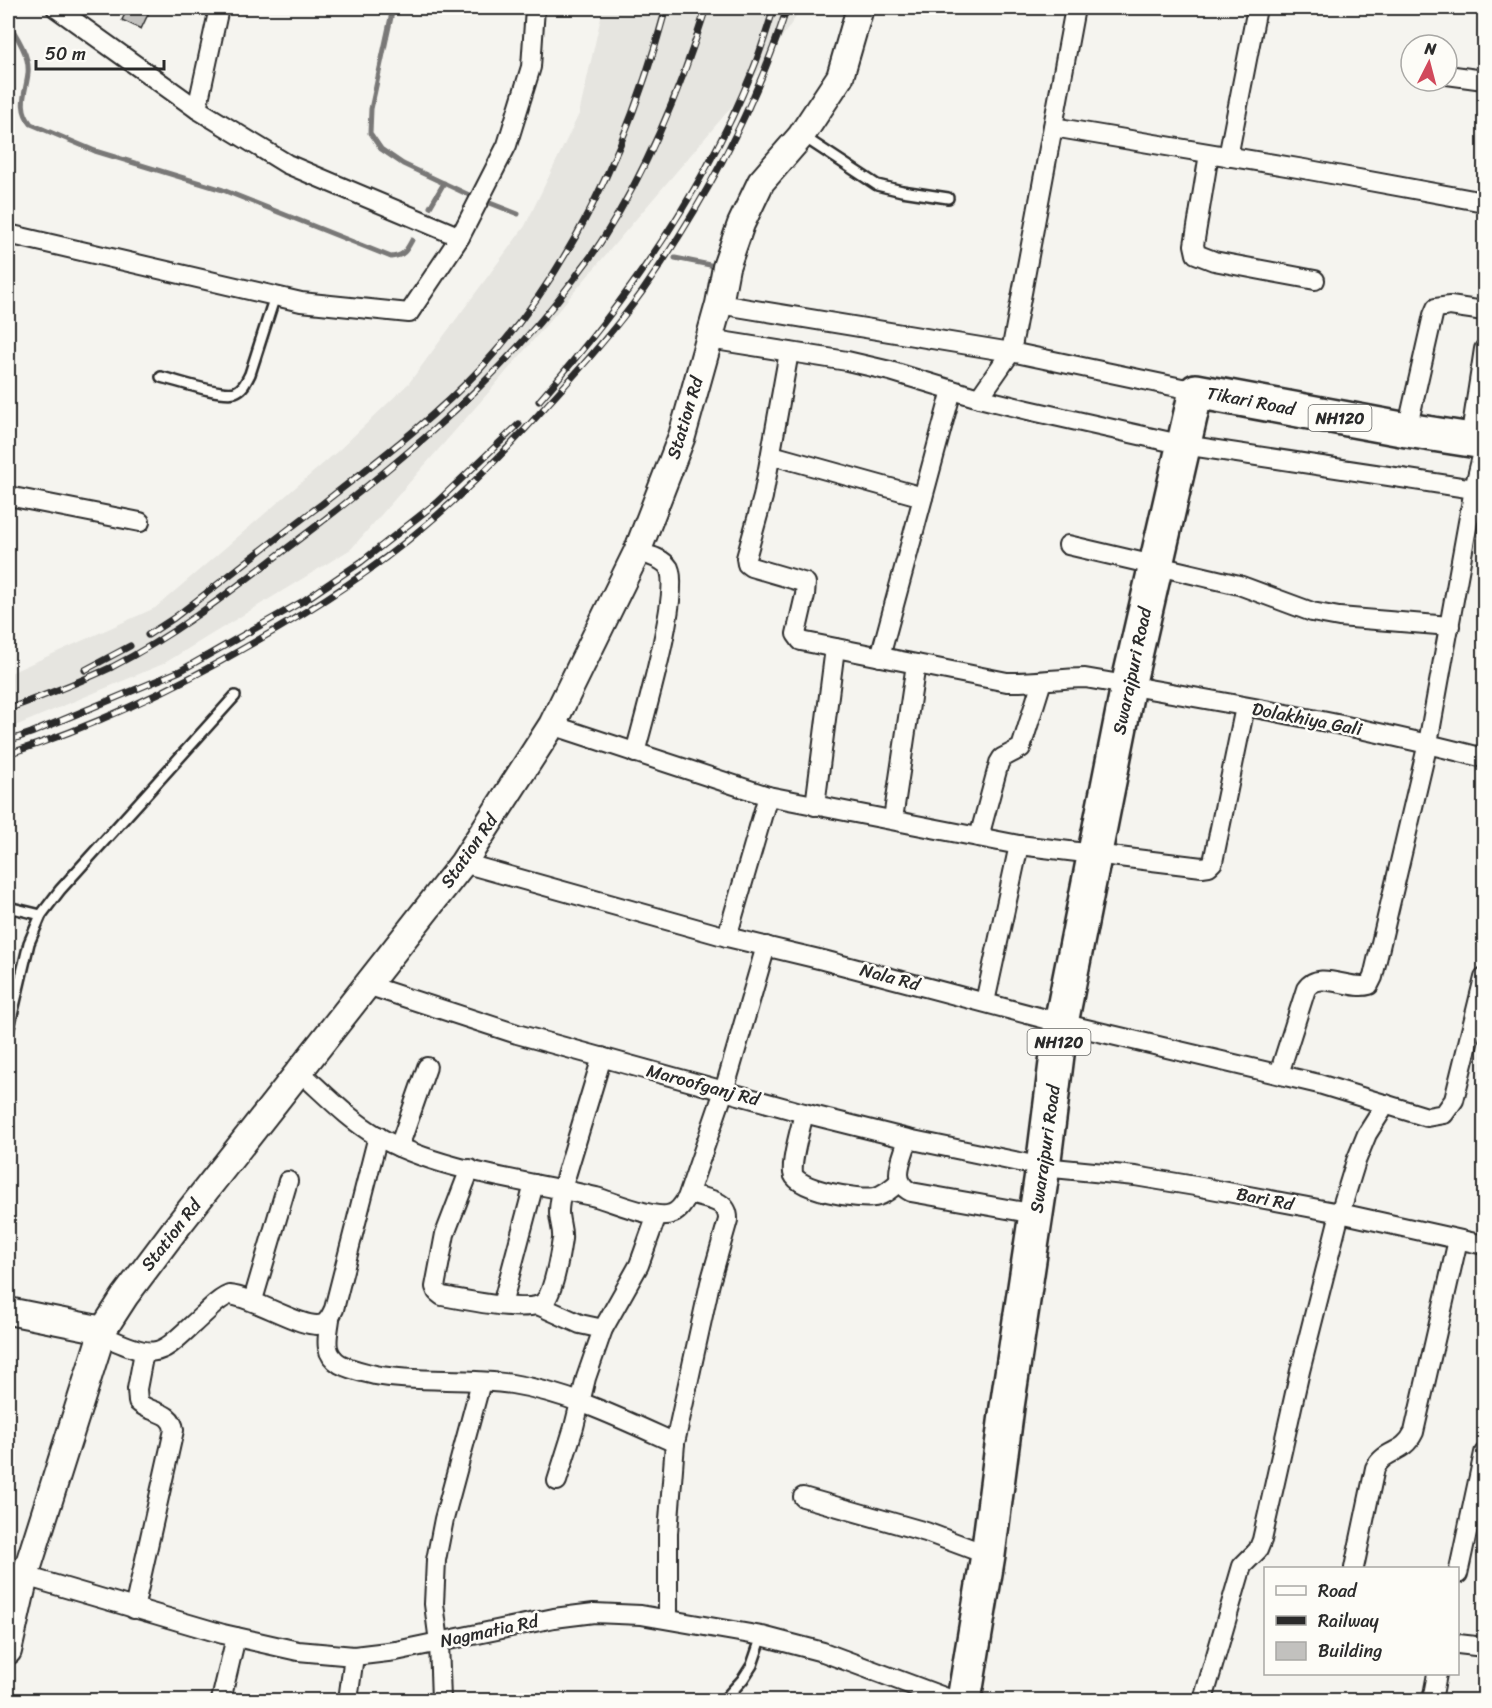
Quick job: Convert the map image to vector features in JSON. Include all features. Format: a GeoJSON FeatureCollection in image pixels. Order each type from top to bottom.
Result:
{"type":"FeatureCollection","features":[{"type":"Feature","properties":{"kind":"highway","name":"Tikari Road"},"geometry":{"type":"LineString","coordinates":[[1196,391],[1480,443]]}},
{"type":"Feature","properties":{"kind":"highway","name":"Swarajpuri Road"},"geometry":{"type":"LineString","coordinates":[[964,1701],[988,1555],[1061,1023],[1128,686],[1196,391]]}},
{"type":"Feature","properties":{"kind":"street"},"geometry":{"type":"LineString","coordinates":[[56,8],[197,109],[287,164],[460,237]]}},
{"type":"Feature","properties":{"kind":"street"},"geometry":{"type":"LineString","coordinates":[[197,109],[219,8]]}},
{"type":"Feature","properties":{"kind":"street"},"geometry":{"type":"LineString","coordinates":[[8,234],[301,302],[409,313],[460,237],[507,145],[531,67],[535,8]]}},
{"type":"Feature","properties":{"kind":"street","name":"Station Rd"},"geometry":{"type":"LineString","coordinates":[[8,1652],[25,1576],[102,1332],[125,1296],[176,1227],[463,863],[552,725],[637,552],[682,435],[719,304],[726,267],[741,224],[761,182],[801,136],[840,77],[860,8]]}},
{"type":"Feature","properties":{"kind":"street"},"geometry":{"type":"LineString","coordinates":[[979,398],[1011,352],[1075,8]]}},
{"type":"Feature","properties":{"kind":"street"},"geometry":{"type":"LineString","coordinates":[[1228,157],[1257,8]]}},
{"type":"Feature","properties":{"kind":"street"},"geometry":{"type":"LineString","coordinates":[[1459,77],[1485,80]]}},
{"type":"Feature","properties":{"kind":"street"},"geometry":{"type":"LineString","coordinates":[[1053,127],[1485,202]]}},
{"type":"Feature","properties":{"kind":"street"},"geometry":{"type":"LineString","coordinates":[[1209,154],[1194,245],[1196,254],[1214,261],[1315,280]]}},
{"type":"Feature","properties":{"kind":"street"},"geometry":{"type":"LineString","coordinates":[[719,304],[1011,352],[1196,391]]}},
{"type":"Feature","properties":{"kind":"street"},"geometry":{"type":"LineString","coordinates":[[1407,430],[1432,315],[1436,308],[1450,306],[1485,311]]}},
{"type":"Feature","properties":{"kind":"street"},"geometry":{"type":"LineString","coordinates":[[709,339],[847,361],[890,371],[979,398],[1184,445],[1474,489]]}},
{"type":"Feature","properties":{"kind":"street"},"geometry":{"type":"LineString","coordinates":[[1279,1074],[1306,989],[1310,983],[1318,980],[1362,988],[1369,986],[1373,977],[1428,743],[1450,626],[1480,443],[1485,349]]}},
{"type":"Feature","properties":{"kind":"street"},"geometry":{"type":"LineString","coordinates":[[789,352],[772,455],[923,497]]}},
{"type":"Feature","properties":{"kind":"street"},"geometry":{"type":"LineString","coordinates":[[880,657],[952,390]]}},
{"type":"Feature","properties":{"kind":"street","name":"Dolakhiya Gali"},"geometry":{"type":"LineString","coordinates":[[772,455],[747,552],[747,564],[806,584],[796,634],[801,641],[1007,682],[1085,678],[1428,743],[1485,758]]}},
{"type":"Feature","properties":{"kind":"street"},"geometry":{"type":"LineString","coordinates":[[8,496],[140,522]]}},
{"type":"Feature","properties":{"kind":"street"},"geometry":{"type":"LineString","coordinates":[[1068,545],[1239,585],[1312,612],[1450,626]]}},
{"type":"Feature","properties":{"kind":"street"},"geometry":{"type":"LineString","coordinates":[[635,753],[662,643],[672,579],[668,567],[660,560],[637,552]]}},
{"type":"Feature","properties":{"kind":"street"},"geometry":{"type":"LineString","coordinates":[[815,806],[835,648]]}},
{"type":"Feature","properties":{"kind":"street"},"geometry":{"type":"LineString","coordinates":[[893,819],[916,664]]}},
{"type":"Feature","properties":{"kind":"street"},"geometry":{"type":"LineString","coordinates":[[979,837],[999,763],[1002,758],[1021,748],[1042,681]]}},
{"type":"Feature","properties":{"kind":"street"},"geometry":{"type":"LineString","coordinates":[[552,725],[768,796],[1019,845],[1095,856],[1202,867],[1209,866],[1213,862],[1245,707]]}},
{"type":"Feature","properties":{"kind":"street"},"geometry":{"type":"LineString","coordinates":[[727,937],[768,796]]}},
{"type":"Feature","properties":{"kind":"street"},"geometry":{"type":"LineString","coordinates":[[985,1002],[1019,845]]}},
{"type":"Feature","properties":{"kind":"street","name":"Nala Rd"},"geometry":{"type":"LineString","coordinates":[[463,863],[727,937],[1061,1023],[1319,1084],[1427,1117],[1444,1114],[1454,1100],[1485,978]]}},
{"type":"Feature","properties":{"kind":"street"},"geometry":{"type":"LineString","coordinates":[[300,1072],[352,1120],[399,1147],[470,1169],[562,1189],[657,1215],[671,1215],[680,1209],[689,1194],[724,1091],[766,946]]}},
{"type":"Feature","properties":{"kind":"street","name":"Maroofganj Rd"},"geometry":{"type":"LineString","coordinates":[[368,985],[517,1034],[804,1113],[908,1139],[1043,1167]]}},
{"type":"Feature","properties":{"kind":"street"},"geometry":{"type":"LineString","coordinates":[[470,1169],[445,1234],[435,1287],[437,1292],[442,1296],[502,1305],[529,1307],[540,1305],[546,1300],[550,1291],[562,1239],[563,1227],[559,1210],[562,1189],[602,1057]]}},
{"type":"Feature","properties":{"kind":"street"},"geometry":{"type":"LineString","coordinates":[[399,1147],[427,1067]]}},
{"type":"Feature","properties":{"kind":"street"},"geometry":{"type":"LineString","coordinates":[[1203,1701],[1242,1566],[1258,1550],[1262,1540],[1300,1371],[1340,1213],[1364,1143],[1386,1104]]}},
{"type":"Feature","properties":{"kind":"street"},"geometry":{"type":"LineString","coordinates":[[804,1113],[794,1161],[795,1180],[805,1186],[866,1198],[878,1196],[899,1182]]}},
{"type":"Feature","properties":{"kind":"street"},"geometry":{"type":"LineString","coordinates":[[378,1136],[330,1319],[327,1343],[329,1354],[339,1363],[358,1371],[399,1379],[510,1383],[544,1390],[580,1402],[675,1443]]}},
{"type":"Feature","properties":{"kind":"street"},"geometry":{"type":"LineString","coordinates":[[908,1139],[898,1175],[903,1188],[910,1192],[1036,1214]]}},
{"type":"Feature","properties":{"kind":"street","name":"Bari Rd"},"geometry":{"type":"LineString","coordinates":[[1043,1167],[1135,1176],[1340,1213],[1485,1245]]}},
{"type":"Feature","properties":{"kind":"street"},"geometry":{"type":"LineString","coordinates":[[253,1300],[288,1181]]}},
{"type":"Feature","properties":{"kind":"street"},"geometry":{"type":"LineString","coordinates":[[502,1305],[534,1184]]}},
{"type":"Feature","properties":{"kind":"street"},"geometry":{"type":"LineString","coordinates":[[668,1618],[668,1533],[675,1443],[710,1283],[728,1220],[726,1207],[721,1203],[689,1194]]}},
{"type":"Feature","properties":{"kind":"street"},"geometry":{"type":"LineString","coordinates":[[557,1481],[603,1329],[639,1265],[657,1215]]}},
{"type":"Feature","properties":{"kind":"street"},"geometry":{"type":"LineString","coordinates":[[1354,1567],[1375,1468],[1380,1460],[1389,1453],[1400,1450],[1409,1443],[1414,1432],[1458,1240]]}},
{"type":"Feature","properties":{"kind":"street"},"geometry":{"type":"LineString","coordinates":[[8,1311],[102,1332],[144,1352],[157,1352],[168,1347],[228,1295],[253,1300],[313,1325],[330,1319]]}},
{"type":"Feature","properties":{"kind":"street"},"geometry":{"type":"LineString","coordinates":[[540,1305],[570,1320],[603,1329]]}},
{"type":"Feature","properties":{"kind":"street"},"geometry":{"type":"LineString","coordinates":[[134,1609],[174,1430],[173,1423],[168,1416],[143,1407],[138,1402],[137,1389],[144,1352]]}},
{"type":"Feature","properties":{"kind":"street"},"geometry":{"type":"LineString","coordinates":[[441,1701],[439,1642],[434,1604],[436,1560],[444,1519],[481,1382]]}},
{"type":"Feature","properties":{"kind":"street"},"geometry":{"type":"LineString","coordinates":[[1459,1570],[1485,1453]]}},
{"type":"Feature","properties":{"kind":"street"},"geometry":{"type":"LineString","coordinates":[[803,1497],[926,1532],[988,1555]]}},
{"type":"Feature","properties":{"kind":"street","name":"Nagmatia Rd"},"geometry":{"type":"LineString","coordinates":[[25,1576],[236,1637],[298,1651],[354,1656],[396,1651],[554,1618],[594,1613],[668,1618],[762,1636],[823,1652],[952,1701]]}},
{"type":"Feature","properties":{"kind":"street"},"geometry":{"type":"LineString","coordinates":[[221,1701],[236,1637]]}},
{"type":"Feature","properties":{"kind":"street"},"geometry":{"type":"LineString","coordinates":[[1459,1644],[1485,1647]]}},
{"type":"Feature","properties":{"kind":"street"},"geometry":{"type":"LineString","coordinates":[[348,1701],[354,1656]]}},
{"type":"Feature","properties":{"kind":"street"},"geometry":{"type":"LineString","coordinates":[[1432,1701],[1437,1675]]}},
{"type":"Feature","properties":{"kind":"lane"},"geometry":{"type":"LineString","coordinates":[[801,136],[877,185],[948,198]]}},
{"type":"Feature","properties":{"kind":"lane"},"geometry":{"type":"LineString","coordinates":[[161,377],[223,393],[236,392],[244,386],[250,374],[275,296]]}},
{"type":"Feature","properties":{"kind":"lane"},"geometry":{"type":"LineString","coordinates":[[8,1032],[29,943],[41,915],[60,890],[235,696]]}},
{"type":"Feature","properties":{"kind":"lane"},"geometry":{"type":"LineString","coordinates":[[8,907],[41,915]]}},
{"type":"Feature","properties":{"kind":"lane"},"geometry":{"type":"LineString","coordinates":[[724,1701],[752,1665],[762,1636]]}},
{"type":"Feature","properties":{"kind":"shaded area"},"geometry":{"type":"Polygon","coordinates":[[[603,8],[802,8],[745,91],[489,392],[351,549],[163,664],[8,729],[8,674],[155,608],[339,450],[409,383],[525,226],[579,114],[603,8]]]}},
{"type":"Feature","properties":{"kind":"building"},"geometry":{"type":"Polygon","coordinates":[[[128,8],[151,8],[141,29],[122,20],[128,8]]]}},
{"type":"Feature","properties":{"kind":"waterway"},"geometry":{"type":"LineString","coordinates":[[393,8],[371,109],[370,133],[381,149],[403,164],[469,195]]}},
{"type":"Feature","properties":{"kind":"waterway"},"geometry":{"type":"LineString","coordinates":[[8,22],[26,55],[28,77],[23,100],[26,116],[31,124],[95,151],[223,190],[391,257],[404,252],[412,240]]}},
{"type":"Feature","properties":{"kind":"waterway"},"geometry":{"type":"LineString","coordinates":[[430,207],[444,183]]}},
{"type":"Feature","properties":{"kind":"waterway"},"geometry":{"type":"LineString","coordinates":[[490,203],[518,214]]}},
{"type":"Feature","properties":{"kind":"waterway"},"geometry":{"type":"LineString","coordinates":[[675,258],[715,266]]}},
{"type":"Feature","properties":{"kind":"railway"},"geometry":{"type":"LineString","coordinates":[[148,635],[174,618],[404,439],[463,387],[514,329],[544,288],[571,244],[617,153],[652,57],[666,8]]}},
{"type":"Feature","properties":{"kind":"railway"},"geometry":{"type":"LineString","coordinates":[[8,709],[112,667],[198,615],[398,461],[436,428],[509,357],[574,279],[620,210],[675,97],[706,8]]}},
{"type":"Feature","properties":{"kind":"railway"},"geometry":{"type":"LineString","coordinates":[[539,401],[571,364],[631,286],[686,203],[732,117],[755,64],[774,8]]}},
{"type":"Feature","properties":{"kind":"railway"},"geometry":{"type":"LineString","coordinates":[[8,754],[103,719],[134,705],[194,676],[275,630],[381,562],[437,516],[470,485],[573,377],[631,307],[664,259],[706,190],[743,119],[787,8]]}},
{"type":"Feature","properties":{"kind":"railway"},"geometry":{"type":"LineString","coordinates":[[8,741],[180,671],[305,600],[361,562],[436,503],[519,424]]}},
{"type":"Feature","properties":{"kind":"railway"},"geometry":{"type":"LineString","coordinates":[[85,670],[130,646]]}}]}
